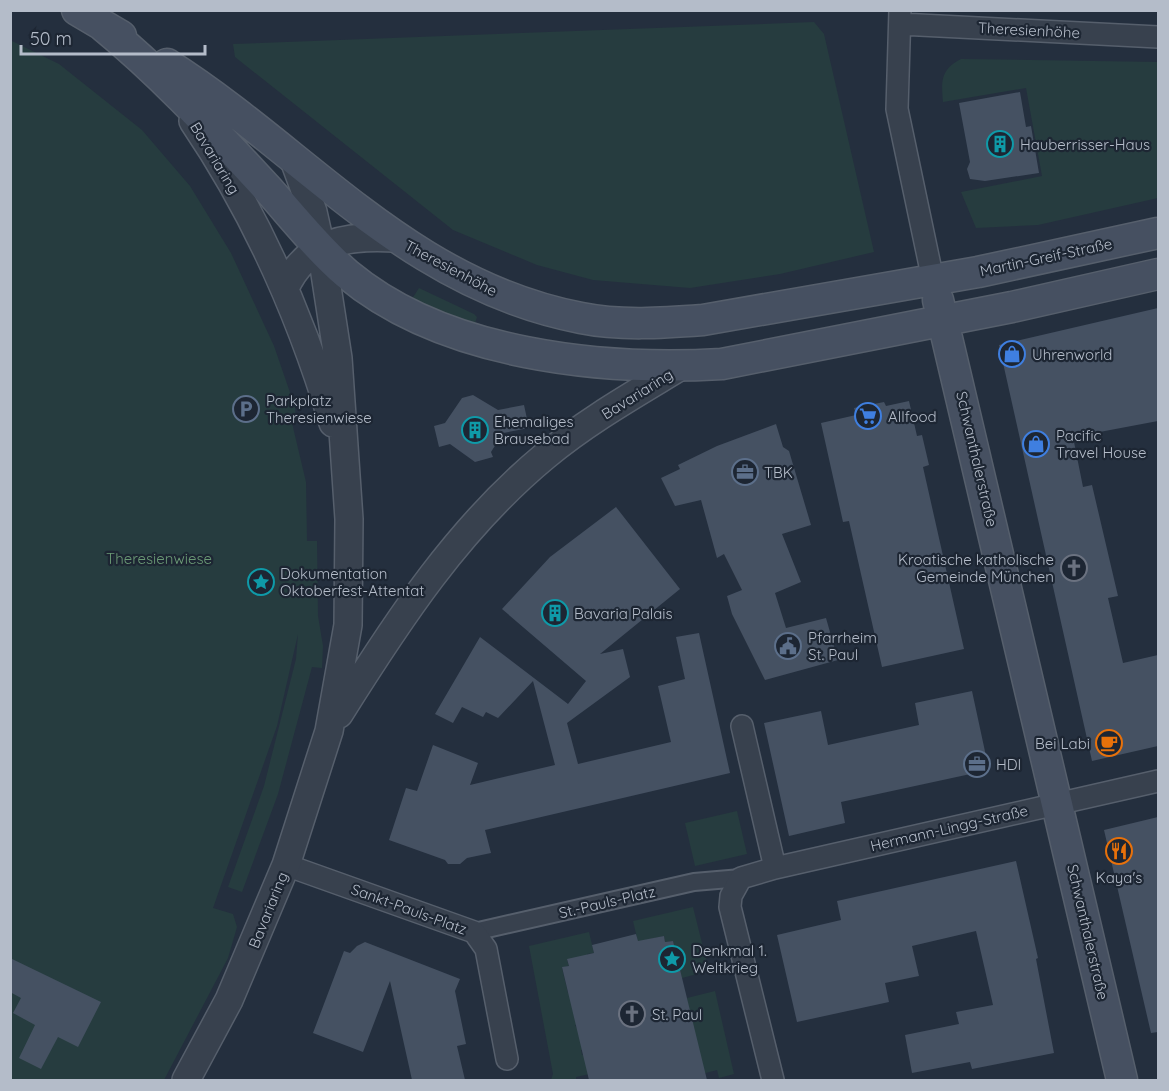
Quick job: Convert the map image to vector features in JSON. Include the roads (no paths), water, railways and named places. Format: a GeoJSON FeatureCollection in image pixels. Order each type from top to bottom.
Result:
{"type":"FeatureCollection","features":[{"type":"Feature","properties":{"kind":"main road","name":"Theresienhöhe"},"geometry":{"type":"LineString","coordinates":[[77,10],[193,80],[253,125],[350,206],[396,238],[474,283],[548,311],[583,319],[620,322],[703,321],[933,280]]}},
{"type":"Feature","properties":{"kind":"main road","name":"Theresienhöhe"},"geometry":{"type":"LineString","coordinates":[[103,26],[164,78],[346,273],[385,301],[420,320],[460,335],[573,358],[681,366]]}},
{"type":"Feature","properties":{"kind":"main road","name":"Martin-Greif-Straße"},"geometry":{"type":"LineString","coordinates":[[933,280],[1158,232]]}},
{"type":"Feature","properties":{"kind":"main road"},"geometry":{"type":"LineString","coordinates":[[943,320],[1158,273]]}},
{"type":"Feature","properties":{"kind":"main road","name":"Schwanthalerstraße"},"geometry":{"type":"LineString","coordinates":[[933,280],[1059,803],[1122,1080]]}},
{"type":"Feature","properties":{"kind":"main road","name":"Bavariaring"},"geometry":{"type":"LineString","coordinates":[[681,366],[722,364],[943,320]]}},
{"type":"Feature","properties":{"kind":"street","name":"Theresienhöhe"},"geometry":{"type":"LineString","coordinates":[[900,17],[1158,37]]}},
{"type":"Feature","properties":{"kind":"street","name":"Schwanthalerstraße"},"geometry":{"type":"LineString","coordinates":[[900,17],[897,109],[933,280]]}},
{"type":"Feature","properties":{"kind":"street","name":"Bavariaring"},"geometry":{"type":"LineString","coordinates":[[164,78],[217,159],[258,231],[285,288],[315,368],[347,476]]}},
{"type":"Feature","properties":{"kind":"street","name":"Theresienhöhe"},"geometry":{"type":"LineString","coordinates":[[294,160],[309,201],[321,248]]}},
{"type":"Feature","properties":{"kind":"street"},"geometry":{"type":"LineString","coordinates":[[285,288],[301,260],[321,248],[352,238],[396,238]]}},
{"type":"Feature","properties":{"kind":"street","name":"Bavariaring"},"geometry":{"type":"LineString","coordinates":[[186,1080],[229,1000],[286,865],[329,731],[348,625],[350,555],[347,476],[338,358],[321,248]]}},
{"type":"Feature","properties":{"kind":"street","name":"Bavariaring"},"geometry":{"type":"LineString","coordinates":[[329,731],[382,644],[417,594],[475,522],[545,455],[584,427],[681,366]]}},
{"type":"Feature","properties":{"kind":"street"},"geometry":{"type":"LineString","coordinates":[[742,726],[775,867]]}},
{"type":"Feature","properties":{"kind":"street","name":"Hermann-Lingg-Straße"},"geometry":{"type":"LineString","coordinates":[[741,878],[775,867],[1158,781]]}},
{"type":"Feature","properties":{"kind":"street","name":"Sankt-Pauls-Platz"},"geometry":{"type":"LineString","coordinates":[[286,865],[474,932],[486,949],[507,1059]]}},
{"type":"Feature","properties":{"kind":"street"},"geometry":{"type":"LineString","coordinates":[[741,878],[731,896],[730,908],[774,1080]]}},
{"type":"Feature","properties":{"kind":"street","name":"St.-Pauls-Platz"},"geometry":{"type":"LineString","coordinates":[[474,932],[694,882],[741,878]]}},
{"type":"Feature","properties":{"kind":"place","name":"Hauberrisser-Haus"},"geometry":{"type":"Point","coordinates":[1000,144]}},
{"type":"Feature","properties":{"kind":"place","name":"Uhrenworld"},"geometry":{"type":"Point","coordinates":[1012,354]}},
{"type":"Feature","properties":{"kind":"place","name":"Parkplatz Theresienwiese"},"geometry":{"type":"Point","coordinates":[246,409]}},
{"type":"Feature","properties":{"kind":"place","name":"Allfood"},"geometry":{"type":"Point","coordinates":[868,416]}},
{"type":"Feature","properties":{"kind":"place","name":"Ehemaliges Brausebad"},"geometry":{"type":"Point","coordinates":[475,430]}},
{"type":"Feature","properties":{"kind":"place","name":"Pacific Travel House"},"geometry":{"type":"Point","coordinates":[1036,444]}},
{"type":"Feature","properties":{"kind":"place","name":"TBK"},"geometry":{"type":"Point","coordinates":[745,472]}},
{"type":"Feature","properties":{"kind":"place","name":"Kroatische katholische Gemeinde München"},"geometry":{"type":"Point","coordinates":[1074,568]}},
{"type":"Feature","properties":{"kind":"place","name":"Dokumentation Oktoberfest-Attentat"},"geometry":{"type":"Point","coordinates":[261,582]}},
{"type":"Feature","properties":{"kind":"place","name":"Bavaria Palais"},"geometry":{"type":"Point","coordinates":[555,613]}},
{"type":"Feature","properties":{"kind":"place","name":"Pfarrheim St. Paul"},"geometry":{"type":"Point","coordinates":[788,646]}},
{"type":"Feature","properties":{"kind":"place","name":"Bei Labi"},"geometry":{"type":"Point","coordinates":[1109,743]}},
{"type":"Feature","properties":{"kind":"place","name":"HDI"},"geometry":{"type":"Point","coordinates":[977,764]}},
{"type":"Feature","properties":{"kind":"place","name":"Kaya's"},"geometry":{"type":"Point","coordinates":[1119,851]}},
{"type":"Feature","properties":{"kind":"place","name":"Denkmal 1. Weltkrieg"},"geometry":{"type":"Point","coordinates":[672,959]}},
{"type":"Feature","properties":{"kind":"place","name":"St. Paul"},"geometry":{"type":"Point","coordinates":[632,1014]}},
{"type":"Feature","properties":{"kind":"park label","name":"Theresienwiese"},"geometry":{"type":"Point","coordinates":[159,558]}}]}
